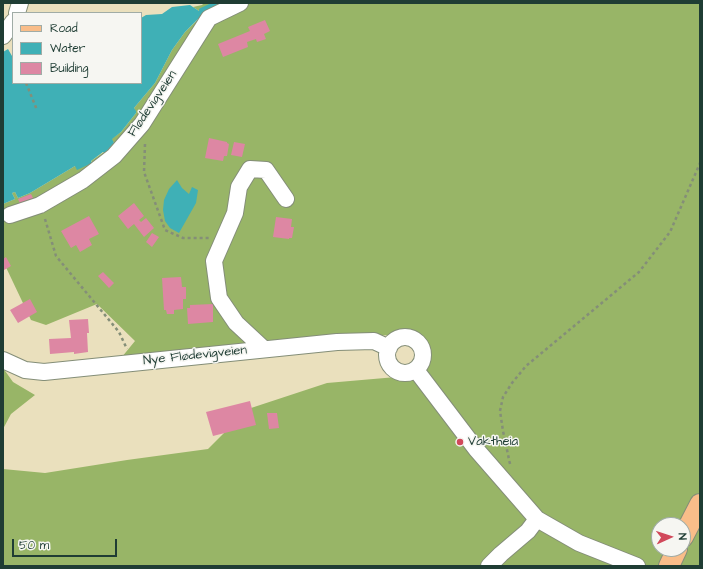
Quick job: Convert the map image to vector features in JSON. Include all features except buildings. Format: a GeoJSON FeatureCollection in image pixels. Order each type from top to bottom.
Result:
{"type":"FeatureCollection","features":[{"type":"Feature","properties":{"kind":"main road"},"geometry":{"type":"LineString","coordinates":[[691,521],[700,504]]}},
{"type":"Feature","properties":{"kind":"street","name":"Flødevigveien"},"geometry":{"type":"LineString","coordinates":[[10,215],[40,205],[83,180],[114,156],[142,124],[209,18],[240,3]]}},
{"type":"Feature","properties":{"kind":"street"},"geometry":{"type":"LineString","coordinates":[[3,36],[12,23]]}},
{"type":"Feature","properties":{"kind":"street"},"geometry":{"type":"LineString","coordinates":[[264,348],[236,323],[220,298],[214,262],[235,213],[239,187],[250,169],[266,170],[286,199]]}},
{"type":"Feature","properties":{"kind":"street"},"geometry":{"type":"LineString","coordinates":[[403,337],[409,338],[419,343],[423,354],[423,360],[416,370],[405,374],[394,369],[390,365],[388,359],[389,348],[397,339],[403,337]]}},
{"type":"Feature","properties":{"kind":"street","name":"Nye Flødevigveien"},"geometry":{"type":"LineString","coordinates":[[3,360],[25,370],[44,372],[264,348],[337,342],[374,341],[389,348]]}},
{"type":"Feature","properties":{"kind":"street"},"geometry":{"type":"LineString","coordinates":[[416,370],[476,449],[537,519],[580,543],[637,566]]}},
{"type":"Feature","properties":{"kind":"street"},"geometry":{"type":"LineString","coordinates":[[489,566],[528,531],[537,519]]}},
{"type":"Feature","properties":{"kind":"path"},"geometry":{"type":"LineString","coordinates":[[26,84],[37,110]]}},
{"type":"Feature","properties":{"kind":"path"},"geometry":{"type":"LineString","coordinates":[[145,143],[144,172],[165,230],[183,238],[208,238],[223,242]]}},
{"type":"Feature","properties":{"kind":"path"},"geometry":{"type":"LineString","coordinates":[[510,465],[500,412],[503,397],[526,366],[639,272],[670,232],[700,163]]}},
{"type":"Feature","properties":{"kind":"path"},"geometry":{"type":"LineString","coordinates":[[40,205],[56,256],[119,332],[133,363]]}},
{"type":"Feature","properties":{"kind":"green space"},"geometry":{"type":"Polygon","coordinates":[[[204,3],[700,3],[700,566],[3,566],[3,469],[45,473],[208,449],[248,409],[327,383],[408,376],[426,361],[397,335],[316,337],[117,363],[135,341],[97,304],[46,325],[31,320],[3,261],[3,204],[15,199],[12,193],[15,192],[18,198],[30,193],[75,166],[92,162],[91,161],[105,152],[114,143],[111,139],[121,132],[136,113],[134,108],[155,83],[172,50],[185,32],[214,4],[199,11],[193,7],[204,3]]]}},
{"type":"Feature","properties":{"kind":"green space"},"geometry":{"type":"Polygon","coordinates":[[[3,368],[13,382],[35,395],[11,414],[3,429],[3,368]]]}},
{"type":"Feature","properties":{"kind":"water"},"geometry":{"type":"Polygon","coordinates":[[[214,4],[219,5],[200,17],[185,32],[172,50],[155,83],[134,108],[136,113],[121,132],[112,139],[114,143],[105,153],[103,152],[91,161],[92,163],[77,170],[75,166],[30,193],[18,198],[15,192],[12,193],[15,199],[3,204],[3,52],[8,49],[12,56],[12,84],[142,84],[142,17],[146,15],[162,14],[172,7],[190,5],[199,11],[214,4]]]}},
{"type":"Feature","properties":{"kind":"water"},"geometry":{"type":"Polygon","coordinates":[[[177,180],[182,188],[189,194],[192,187],[198,190],[196,203],[179,233],[170,228],[165,221],[163,210],[164,200],[169,189],[177,180]]]}},
{"type":"Feature","properties":{"kind":"waterway"},"geometry":{"type":"LineString","coordinates":[[201,10],[216,3]]}},
{"type":"Feature","properties":{"kind":"place","name":"Vaktheia"},"geometry":{"type":"Point","coordinates":[460,442]}}]}
